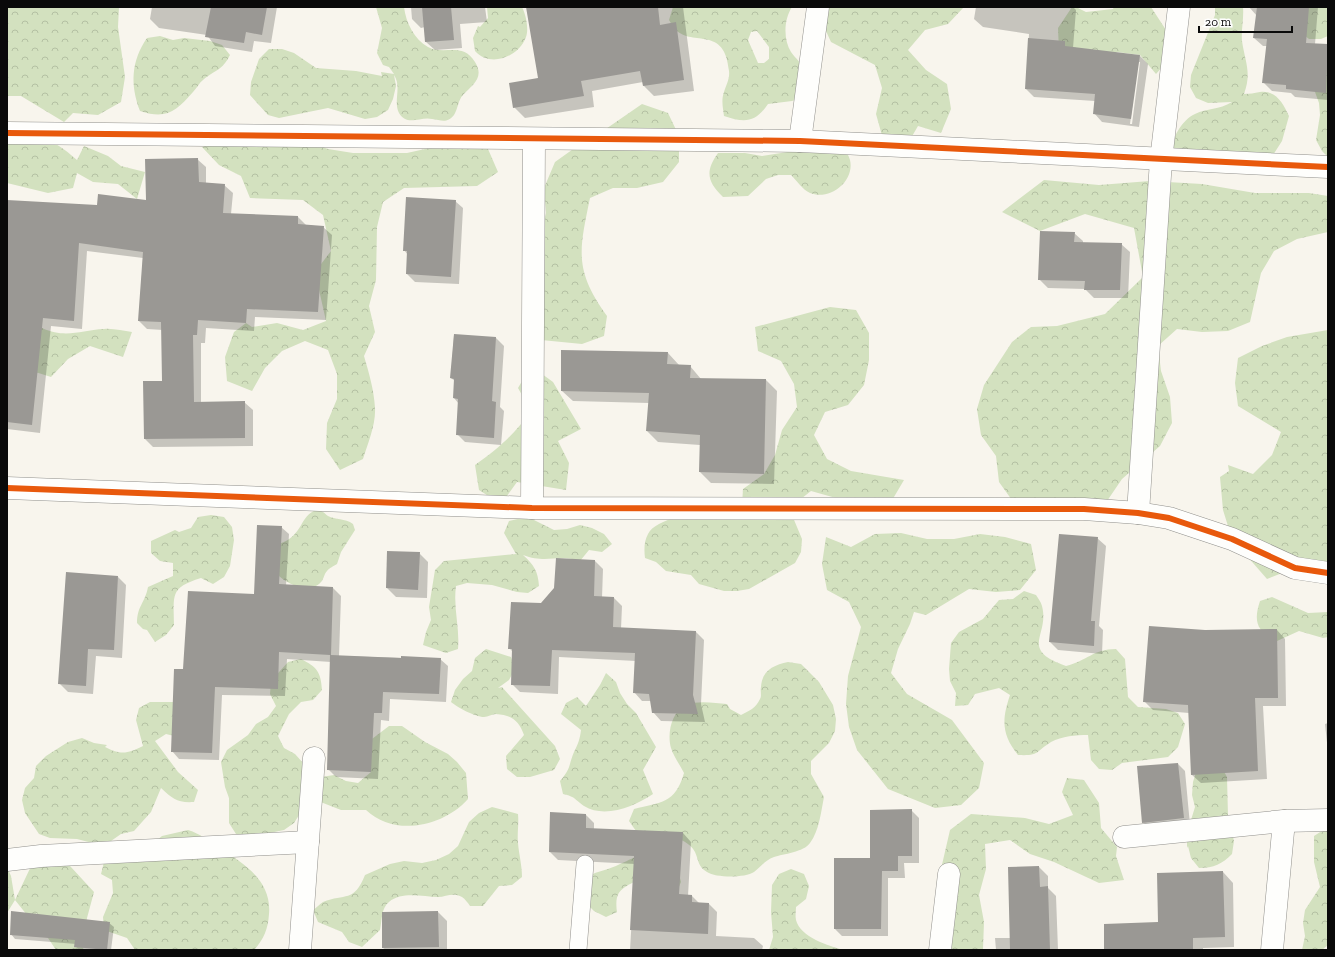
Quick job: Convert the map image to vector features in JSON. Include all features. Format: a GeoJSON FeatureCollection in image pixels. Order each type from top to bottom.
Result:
{"type":"FeatureCollection","features":[{"type":"Feature","properties":{"kind":"street"},"geometry":{"type":"LineString","coordinates":[[800,141],[818,7]]}},
{"type":"Feature","properties":{"kind":"street"},"geometry":{"type":"LineString","coordinates":[[1138,512],[1161,160],[1178,7]]}},
{"type":"Feature","properties":{"kind":"street"},"geometry":{"type":"LineString","coordinates":[[7,133],[800,141],[1161,160],[1328,167]]}},
{"type":"Feature","properties":{"kind":"street"},"geometry":{"type":"LineString","coordinates":[[532,508],[534,139]]}},
{"type":"Feature","properties":{"kind":"street"},"geometry":{"type":"LineString","coordinates":[[7,488],[532,508],[1084,509],[1138,512],[1169,518],[1232,539],[1295,568],[1328,573]]}},
{"type":"Feature","properties":{"kind":"street"},"geometry":{"type":"LineString","coordinates":[[300,950],[314,758]]}},
{"type":"Feature","properties":{"kind":"street"},"geometry":{"type":"LineString","coordinates":[[1124,837],[1284,821],[1328,820]]}},
{"type":"Feature","properties":{"kind":"street"},"geometry":{"type":"LineString","coordinates":[[1272,950],[1284,821]]}},
{"type":"Feature","properties":{"kind":"street"},"geometry":{"type":"LineString","coordinates":[[7,860],[41,856],[308,842]]}},
{"type":"Feature","properties":{"kind":"street"},"geometry":{"type":"LineString","coordinates":[[940,950],[949,874]]}},
{"type":"Feature","properties":{"kind":"lane"},"geometry":{"type":"LineString","coordinates":[[578,950],[585,864]]}},
{"type":"Feature","properties":{"kind":"green space"},"geometry":{"type":"Polygon","coordinates":[[[7,7],[119,7],[118,27],[125,77],[121,102],[98,115],[73,113],[64,122],[21,96],[7,96],[7,7]]]}},
{"type":"Feature","properties":{"kind":"green space"},"geometry":{"type":"Polygon","coordinates":[[[376,7],[404,7],[409,25],[423,44],[434,49],[459,50],[465,52],[475,62],[479,72],[478,77],[461,97],[454,115],[449,120],[444,121],[428,118],[410,120],[402,117],[397,108],[398,89],[394,75],[396,86],[393,99],[388,110],[377,117],[365,119],[328,108],[279,118],[268,115],[250,95],[251,82],[259,59],[269,49],[282,49],[294,53],[316,68],[356,71],[382,76],[381,72],[394,74],[389,67],[383,65],[377,53],[382,28],[376,7]]]}},
{"type":"Feature","properties":{"kind":"green space"},"geometry":{"type":"Polygon","coordinates":[[[487,7],[522,7],[525,14],[527,22],[526,37],[517,50],[504,58],[488,59],[475,51],[473,38],[478,26],[480,27],[488,18],[487,7]]]}},
{"type":"Feature","properties":{"kind":"green space"},"geometry":{"type":"Polygon","coordinates":[[[673,7],[792,7],[787,17],[786,35],[788,47],[805,72],[804,97],[792,101],[768,104],[759,115],[749,120],[738,120],[724,116],[722,104],[729,71],[726,57],[721,48],[715,42],[683,35],[676,30],[669,20],[673,7]],[[757,31],[751,32],[748,40],[758,63],[764,63],[769,59],[769,47],[757,31]]]}},
{"type":"Feature","properties":{"kind":"green space"},"geometry":{"type":"Polygon","coordinates":[[[815,7],[964,7],[948,24],[925,30],[908,50],[926,70],[947,84],[951,109],[941,133],[918,126],[907,145],[883,139],[876,114],[882,88],[875,65],[831,42],[815,7]]]}},
{"type":"Feature","properties":{"kind":"green space"},"geometry":{"type":"Polygon","coordinates":[[[1072,7],[1076,7],[1086,12],[1113,9],[1114,7],[1151,7],[1166,30],[1173,55],[1156,74],[1140,55],[1117,52],[1098,69],[1059,52],[1058,28],[1072,7]]]}},
{"type":"Feature","properties":{"kind":"green space"},"geometry":{"type":"Polygon","coordinates":[[[1215,7],[1243,7],[1242,41],[1248,73],[1244,94],[1266,92],[1275,95],[1284,106],[1289,116],[1282,141],[1268,163],[1232,165],[1196,172],[1184,164],[1176,154],[1174,149],[1175,136],[1184,122],[1192,115],[1227,105],[1232,102],[1208,103],[1196,98],[1190,87],[1191,75],[1215,15],[1215,7]]]}},
{"type":"Feature","properties":{"kind":"green space"},"geometry":{"type":"Polygon","coordinates":[[[1294,7],[1328,7],[1328,36],[1321,39],[1309,39],[1300,32],[1294,7]]]}},
{"type":"Feature","properties":{"kind":"green space"},"geometry":{"type":"Polygon","coordinates":[[[160,36],[173,40],[184,38],[210,41],[222,45],[230,55],[221,67],[202,81],[187,99],[176,109],[164,114],[149,114],[140,111],[137,101],[134,83],[135,64],[147,38],[160,36]]]}},
{"type":"Feature","properties":{"kind":"green space"},"geometry":{"type":"Polygon","coordinates":[[[1328,59],[1328,157],[1322,151],[1316,140],[1320,115],[1319,103],[1315,92],[1317,62],[1328,59]]]}},
{"type":"Feature","properties":{"kind":"green space"},"geometry":{"type":"Polygon","coordinates":[[[642,104],[668,113],[679,136],[679,162],[663,182],[637,188],[613,188],[590,198],[583,232],[582,260],[589,286],[596,300],[607,316],[604,336],[582,344],[531,339],[540,237],[546,213],[544,188],[555,162],[642,104]]]}},
{"type":"Feature","properties":{"kind":"green space"},"geometry":{"type":"Polygon","coordinates":[[[7,135],[29,136],[45,139],[68,152],[77,160],[84,146],[108,156],[121,166],[145,172],[137,199],[118,184],[93,182],[77,173],[73,188],[48,193],[7,183],[7,135]]]}},
{"type":"Feature","properties":{"kind":"green space"},"geometry":{"type":"Polygon","coordinates":[[[228,138],[304,140],[328,149],[353,153],[407,153],[434,147],[488,149],[498,172],[477,186],[404,188],[383,202],[377,227],[376,280],[369,306],[375,332],[364,356],[374,395],[375,414],[371,434],[363,459],[340,470],[326,449],[327,423],[337,399],[337,374],[328,350],[305,341],[282,351],[265,368],[252,391],[227,381],[225,357],[234,332],[246,323],[252,327],[277,323],[303,330],[326,321],[315,272],[331,251],[323,215],[303,200],[250,198],[241,176],[219,165],[202,147],[228,138]]]}},
{"type":"Feature","properties":{"kind":"green space"},"geometry":{"type":"Polygon","coordinates":[[[845,148],[850,160],[851,168],[849,175],[845,182],[833,192],[825,194],[818,195],[807,192],[791,175],[778,175],[766,179],[748,196],[723,197],[711,181],[711,165],[718,153],[745,153],[762,156],[800,150],[845,148]]]}},
{"type":"Feature","properties":{"kind":"green space"},"geometry":{"type":"Polygon","coordinates":[[[1044,180],[1099,185],[1150,181],[1202,184],[1255,193],[1309,193],[1328,196],[1328,232],[1297,239],[1274,251],[1261,273],[1250,322],[1228,331],[1202,332],[1177,329],[1158,346],[1161,371],[1170,397],[1172,423],[1160,446],[1122,479],[1107,501],[1014,503],[999,482],[996,456],[981,435],[977,409],[984,385],[1012,342],[1031,327],[1057,326],[1105,314],[1143,277],[1134,228],[1085,214],[1040,231],[1002,212],[1044,180]]]}},
{"type":"Feature","properties":{"kind":"green space"},"geometry":{"type":"Polygon","coordinates":[[[830,307],[856,310],[869,333],[869,360],[864,385],[848,405],[825,412],[814,435],[827,459],[851,471],[904,480],[891,502],[843,500],[811,491],[792,506],[792,515],[802,539],[801,552],[795,563],[749,589],[724,591],[699,584],[691,575],[666,571],[656,562],[645,558],[644,552],[646,540],[648,534],[654,527],[677,517],[742,505],[743,489],[764,474],[775,455],[782,430],[797,407],[794,384],[781,361],[758,351],[755,327],[830,307]]]}},
{"type":"Feature","properties":{"kind":"green space"},"geometry":{"type":"Polygon","coordinates":[[[42,328],[59,333],[107,329],[132,332],[123,357],[90,346],[68,359],[51,377],[26,369],[20,342],[42,328]]]}},
{"type":"Feature","properties":{"kind":"green space"},"geometry":{"type":"Polygon","coordinates":[[[1328,330],[1328,573],[1295,568],[1267,579],[1232,539],[1223,510],[1220,477],[1229,471],[1228,465],[1253,474],[1272,455],[1281,432],[1238,406],[1235,383],[1238,358],[1262,346],[1287,337],[1328,330]]]}},
{"type":"Feature","properties":{"kind":"green space"},"geometry":{"type":"Polygon","coordinates":[[[531,366],[553,382],[581,429],[558,441],[569,463],[566,490],[517,482],[501,504],[479,490],[475,465],[506,441],[531,411],[518,388],[531,366]]]}},
{"type":"Feature","properties":{"kind":"green space"},"geometry":{"type":"Polygon","coordinates":[[[317,510],[322,511],[328,516],[350,522],[353,524],[355,530],[341,552],[337,564],[328,570],[321,582],[311,588],[298,587],[281,578],[277,574],[279,544],[293,536],[307,516],[317,510]]]}},
{"type":"Feature","properties":{"kind":"green space"},"geometry":{"type":"Polygon","coordinates":[[[211,515],[224,517],[232,527],[234,540],[230,566],[224,577],[213,584],[201,578],[183,585],[178,589],[174,600],[174,625],[166,635],[155,642],[147,630],[143,629],[137,623],[138,612],[148,587],[173,576],[173,563],[160,561],[151,553],[151,541],[175,530],[179,532],[191,528],[198,517],[211,515]]]}},
{"type":"Feature","properties":{"kind":"green space"},"geometry":{"type":"Polygon","coordinates":[[[522,518],[534,520],[554,530],[567,529],[580,525],[592,528],[604,534],[612,544],[602,552],[589,550],[580,561],[565,558],[539,559],[523,555],[535,569],[539,586],[528,593],[517,592],[492,585],[467,583],[456,586],[455,602],[458,649],[446,653],[423,645],[431,620],[429,607],[435,570],[444,561],[516,554],[504,533],[509,521],[522,518]]]}},
{"type":"Feature","properties":{"kind":"green space"},"geometry":{"type":"Polygon","coordinates":[[[901,533],[927,539],[954,539],[980,534],[1005,537],[1031,544],[1036,570],[1020,590],[996,592],[969,589],[926,615],[914,612],[898,649],[891,673],[907,694],[952,720],[984,763],[979,788],[961,805],[935,808],[888,789],[857,750],[849,727],[846,704],[848,676],[861,627],[849,602],[827,590],[822,564],[826,537],[851,547],[875,534],[901,533]]]}},
{"type":"Feature","properties":{"kind":"green space"},"geometry":{"type":"Polygon","coordinates":[[[1024,591],[1036,595],[1042,606],[1043,616],[1039,647],[1043,654],[1066,666],[1101,651],[1116,649],[1125,659],[1128,697],[1138,707],[1166,709],[1178,713],[1185,724],[1178,747],[1168,757],[1122,763],[1112,770],[1099,769],[1091,760],[1088,735],[1060,738],[1051,742],[1037,753],[1030,755],[1018,755],[1008,740],[1005,726],[1005,712],[1010,695],[999,688],[975,694],[968,705],[955,706],[956,693],[950,681],[949,669],[951,643],[959,632],[983,619],[999,600],[1013,599],[1024,591]]]}},
{"type":"Feature","properties":{"kind":"green space"},"geometry":{"type":"Polygon","coordinates":[[[1272,597],[1308,613],[1328,612],[1328,637],[1323,638],[1299,631],[1277,641],[1270,638],[1258,626],[1257,615],[1260,601],[1272,597]]]}},
{"type":"Feature","properties":{"kind":"green space"},"geometry":{"type":"Polygon","coordinates":[[[486,649],[511,657],[515,669],[509,680],[498,688],[502,687],[555,746],[560,759],[554,770],[530,777],[517,777],[507,769],[506,756],[524,735],[517,722],[511,717],[502,715],[494,714],[487,717],[480,717],[471,714],[451,702],[455,690],[463,679],[472,671],[475,658],[486,649]]]}},
{"type":"Feature","properties":{"kind":"green space"},"geometry":{"type":"Polygon","coordinates":[[[301,659],[317,671],[321,679],[322,690],[313,700],[301,702],[289,714],[278,736],[284,748],[295,754],[304,764],[301,812],[294,823],[284,830],[247,837],[236,834],[229,823],[229,798],[225,787],[221,762],[227,750],[248,735],[256,724],[268,717],[276,706],[270,694],[271,681],[288,662],[301,659]]]}},
{"type":"Feature","properties":{"kind":"green space"},"geometry":{"type":"Polygon","coordinates":[[[788,662],[801,664],[819,682],[833,705],[836,719],[835,731],[829,743],[811,761],[811,774],[824,797],[818,827],[810,843],[798,851],[771,858],[750,874],[723,876],[711,874],[704,870],[699,864],[695,852],[691,846],[677,838],[636,831],[629,821],[634,809],[666,800],[676,791],[684,773],[674,755],[670,742],[671,724],[681,708],[691,703],[706,702],[727,704],[730,709],[741,715],[752,709],[758,702],[761,696],[762,681],[766,672],[778,665],[788,662]]]}},
{"type":"Feature","properties":{"kind":"green space"},"geometry":{"type":"Polygon","coordinates":[[[606,673],[616,682],[620,693],[627,704],[636,713],[656,747],[643,770],[653,794],[638,803],[620,809],[601,811],[592,810],[584,806],[573,797],[563,794],[560,781],[568,769],[579,741],[581,730],[561,714],[566,703],[577,697],[586,706],[606,673]]]}},
{"type":"Feature","properties":{"kind":"green space"},"geometry":{"type":"Polygon","coordinates":[[[150,702],[177,702],[178,737],[166,734],[155,741],[178,772],[198,790],[194,802],[183,802],[176,800],[161,788],[151,812],[134,831],[121,834],[111,841],[100,845],[77,839],[50,838],[39,834],[25,813],[22,800],[25,788],[34,778],[36,766],[46,756],[68,742],[82,738],[94,743],[107,745],[105,747],[120,752],[133,751],[143,746],[136,720],[139,708],[150,702]]]}},
{"type":"Feature","properties":{"kind":"green space"},"geometry":{"type":"Polygon","coordinates":[[[389,726],[402,726],[425,742],[448,754],[457,762],[466,773],[468,799],[458,809],[432,822],[404,826],[390,824],[377,818],[366,810],[341,810],[318,801],[321,777],[334,775],[346,781],[358,783],[371,772],[366,767],[368,742],[389,726]]]}},
{"type":"Feature","properties":{"kind":"green space"},"geometry":{"type":"Polygon","coordinates":[[[1221,766],[1227,777],[1228,816],[1234,841],[1232,854],[1217,865],[1199,868],[1191,858],[1188,846],[1187,848],[1187,833],[1195,807],[1192,795],[1193,782],[1197,769],[1221,766]]]}},
{"type":"Feature","properties":{"kind":"green space"},"geometry":{"type":"Polygon","coordinates":[[[1067,778],[1084,780],[1099,803],[1101,828],[1117,847],[1116,856],[1124,880],[1099,883],[1054,862],[1030,854],[1010,840],[985,844],[986,869],[979,895],[984,922],[983,949],[952,950],[938,882],[950,830],[971,814],[1025,818],[1049,824],[1073,815],[1062,792],[1067,778]]]}},
{"type":"Feature","properties":{"kind":"green space"},"geometry":{"type":"Polygon","coordinates":[[[492,807],[518,814],[518,847],[522,877],[512,885],[499,886],[483,906],[470,906],[463,898],[456,895],[438,897],[413,895],[394,899],[384,908],[380,930],[362,947],[349,942],[342,932],[318,922],[313,910],[323,902],[348,896],[353,893],[361,884],[365,875],[390,864],[404,861],[422,863],[436,860],[449,854],[458,846],[469,822],[479,813],[492,807]]]}},
{"type":"Feature","properties":{"kind":"green space"},"geometry":{"type":"Polygon","coordinates":[[[1328,827],[1328,945],[1322,950],[1302,950],[1305,936],[1303,923],[1305,910],[1320,887],[1314,862],[1314,836],[1328,827]]]}},
{"type":"Feature","properties":{"kind":"green space"},"geometry":{"type":"Polygon","coordinates":[[[188,830],[200,835],[247,867],[261,883],[266,892],[269,902],[269,914],[266,929],[263,938],[254,950],[135,950],[127,938],[104,930],[103,917],[113,893],[112,880],[101,874],[104,862],[151,845],[162,836],[188,830]]]}},
{"type":"Feature","properties":{"kind":"green space"},"geometry":{"type":"Polygon","coordinates":[[[59,854],[94,892],[87,918],[83,950],[56,950],[46,935],[37,913],[31,920],[15,900],[34,860],[59,854]]]}},
{"type":"Feature","properties":{"kind":"green space"},"geometry":{"type":"Polygon","coordinates":[[[644,854],[678,870],[681,882],[676,893],[634,882],[621,890],[619,893],[617,897],[617,912],[606,917],[594,911],[585,902],[587,877],[644,854]]]}},
{"type":"Feature","properties":{"kind":"green space"},"geometry":{"type":"Polygon","coordinates":[[[7,867],[11,876],[15,900],[7,913],[7,867]]]}},
{"type":"Feature","properties":{"kind":"green space"},"geometry":{"type":"Polygon","coordinates":[[[791,869],[804,874],[809,886],[806,899],[796,907],[796,918],[799,926],[809,936],[816,940],[844,950],[769,950],[773,937],[771,912],[772,885],[779,874],[791,869]]]}},
{"type":"Feature","properties":{"kind":"building"},"geometry":{"type":"Polygon","coordinates":[[[211,7],[267,7],[262,35],[246,32],[244,43],[205,37],[211,7]]]}},
{"type":"Feature","properties":{"kind":"building"},"geometry":{"type":"Polygon","coordinates":[[[422,7],[451,7],[454,40],[425,42],[422,7]]]}},
{"type":"Feature","properties":{"kind":"building"},"geometry":{"type":"Polygon","coordinates":[[[526,7],[658,7],[660,25],[676,22],[684,80],[643,86],[640,71],[581,81],[584,96],[513,108],[509,83],[538,78],[526,7]]]}},
{"type":"Feature","properties":{"kind":"building"},"geometry":{"type":"Polygon","coordinates":[[[1257,7],[1309,7],[1306,43],[1328,44],[1326,93],[1286,89],[1286,85],[1262,83],[1267,39],[1253,38],[1257,7]]]}},
{"type":"Feature","properties":{"kind":"building"},"geometry":{"type":"Polygon","coordinates":[[[1028,38],[1065,41],[1065,46],[1140,55],[1131,119],[1093,114],[1095,94],[1025,89],[1028,38]]]}},
{"type":"Feature","properties":{"kind":"building"},"geometry":{"type":"Polygon","coordinates":[[[198,158],[199,182],[225,184],[223,213],[298,216],[298,224],[324,226],[318,312],[247,309],[246,323],[198,320],[197,335],[193,335],[194,402],[245,401],[245,438],[144,439],[143,381],[162,381],[161,322],[138,321],[143,252],[79,243],[74,321],[43,318],[32,425],[7,422],[7,200],[97,205],[98,194],[146,200],[145,159],[198,158]]]}},
{"type":"Feature","properties":{"kind":"building"},"geometry":{"type":"Polygon","coordinates":[[[406,197],[456,200],[451,277],[406,274],[407,251],[403,251],[406,197]]]}},
{"type":"Feature","properties":{"kind":"building"},"geometry":{"type":"Polygon","coordinates":[[[1040,231],[1075,232],[1074,242],[1122,243],[1120,290],[1084,290],[1085,281],[1038,280],[1040,231]]]}},
{"type":"Feature","properties":{"kind":"building"},"geometry":{"type":"Polygon","coordinates":[[[454,334],[496,337],[492,401],[496,402],[494,438],[456,435],[458,399],[453,398],[454,379],[450,378],[454,334]]]}},
{"type":"Feature","properties":{"kind":"building"},"geometry":{"type":"Polygon","coordinates":[[[561,350],[668,352],[667,364],[691,365],[690,378],[766,379],[764,474],[699,472],[700,435],[646,431],[649,393],[561,391],[561,350]]]}},
{"type":"Feature","properties":{"kind":"building"},"geometry":{"type":"Polygon","coordinates":[[[257,525],[282,526],[279,584],[333,587],[331,655],[441,658],[439,694],[383,692],[382,713],[374,713],[371,772],[327,770],[330,655],[279,652],[278,689],[215,687],[212,753],[171,752],[174,669],[183,669],[188,591],[254,594],[257,525]]]}},
{"type":"Feature","properties":{"kind":"building"},"geometry":{"type":"Polygon","coordinates":[[[1059,534],[1098,537],[1091,621],[1095,621],[1094,646],[1049,642],[1059,534]]]}},
{"type":"Feature","properties":{"kind":"building"},"geometry":{"type":"Polygon","coordinates":[[[387,551],[420,552],[418,590],[386,588],[387,551]]]}},
{"type":"Feature","properties":{"kind":"building"},"geometry":{"type":"Polygon","coordinates":[[[556,558],[595,560],[594,596],[614,597],[613,627],[696,631],[693,695],[698,714],[652,713],[649,694],[633,693],[635,653],[552,650],[550,686],[511,685],[512,649],[508,649],[511,602],[541,603],[554,588],[556,558]]]}},
{"type":"Feature","properties":{"kind":"building"},"geometry":{"type":"Polygon","coordinates":[[[66,572],[118,576],[114,650],[88,649],[86,686],[58,684],[66,572]]]}},
{"type":"Feature","properties":{"kind":"building"},"geometry":{"type":"Polygon","coordinates":[[[1149,626],[1205,630],[1277,629],[1278,698],[1255,698],[1258,771],[1191,775],[1188,705],[1143,702],[1149,626]]]}},
{"type":"Feature","properties":{"kind":"building"},"geometry":{"type":"Polygon","coordinates":[[[1178,763],[1184,818],[1142,823],[1137,766],[1178,763]]]}},
{"type":"Feature","properties":{"kind":"building"},"geometry":{"type":"Polygon","coordinates":[[[912,809],[912,856],[898,856],[898,871],[882,871],[881,929],[834,929],[834,858],[870,858],[870,810],[912,809]]]}},
{"type":"Feature","properties":{"kind":"building"},"geometry":{"type":"Polygon","coordinates":[[[550,812],[586,814],[586,828],[683,832],[679,894],[692,895],[692,902],[709,903],[708,934],[630,930],[634,856],[549,852],[550,812]]]}},
{"type":"Feature","properties":{"kind":"building"},"geometry":{"type":"Polygon","coordinates":[[[1039,866],[1040,887],[1048,886],[1050,950],[1010,950],[1008,867],[1039,866]]]}},
{"type":"Feature","properties":{"kind":"building"},"geometry":{"type":"Polygon","coordinates":[[[1223,871],[1225,937],[1193,938],[1193,950],[1104,950],[1104,924],[1158,922],[1157,873],[1223,871]]]}},
{"type":"Feature","properties":{"kind":"building"},"geometry":{"type":"Polygon","coordinates":[[[11,911],[110,922],[107,950],[74,947],[75,940],[10,935],[11,911]]]}},
{"type":"Feature","properties":{"kind":"building"},"geometry":{"type":"Polygon","coordinates":[[[438,911],[439,947],[382,948],[382,912],[438,911]]]}},
{"type":"Feature","properties":{"kind":"cycle path"},"geometry":{"type":"LineString","coordinates":[[7,133],[800,141],[1328,167]]}},
{"type":"Feature","properties":{"kind":"cycle path"},"geometry":{"type":"LineString","coordinates":[[7,488],[532,508],[1084,509],[1138,513],[1169,518],[1232,539],[1295,568],[1328,573]]}}]}
